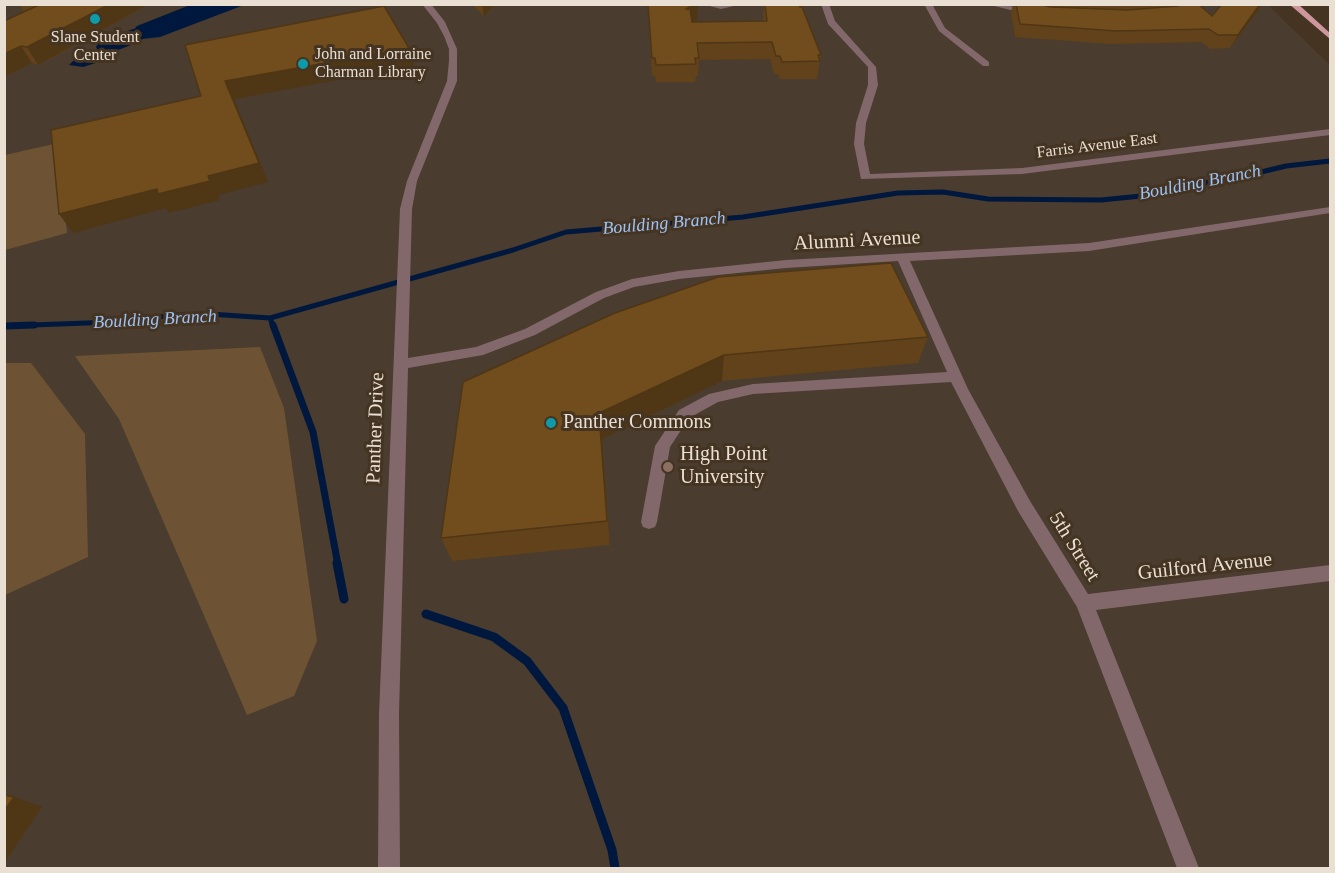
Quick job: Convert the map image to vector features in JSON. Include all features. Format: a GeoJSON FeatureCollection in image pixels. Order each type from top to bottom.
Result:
{"type":"FeatureCollection","features":[{"type":"Feature","properties":{"kind":"main road"},"geometry":{"type":"LineString","coordinates":[[1293,4],[1330,38]]}},
{"type":"Feature","properties":{"kind":"street","name":"Panther Drive"},"geometry":{"type":"LineString","coordinates":[[389,868],[387,844],[389,714],[403,256],[408,195],[452,81],[453,49],[441,22],[426,4]]}},
{"type":"Feature","properties":{"kind":"street"},"geometry":{"type":"LineString","coordinates":[[706,4],[721,8],[738,4]]}},
{"type":"Feature","properties":{"kind":"street","name":"Farris Avenue East"},"geometry":{"type":"LineString","coordinates":[[825,4],[831,22],[856,46],[872,67],[873,85],[861,123],[859,144],[866,177],[1022,171],[1330,132]]}},
{"type":"Feature","properties":{"kind":"street"},"geometry":{"type":"LineString","coordinates":[[928,4],[942,28],[986,64]]}},
{"type":"Feature","properties":{"kind":"street"},"geometry":{"type":"LineString","coordinates":[[990,4],[1046,16]]}},
{"type":"Feature","properties":{"kind":"street","name":"Alumni Avenue"},"geometry":{"type":"LineString","coordinates":[[399,364],[478,352],[512,340],[600,295],[632,283],[716,270],[1089,247],[1330,210]]}},
{"type":"Feature","properties":{"kind":"street","name":"5th Street"},"geometry":{"type":"LineString","coordinates":[[903,258],[956,377],[1024,506],[1084,603],[1188,868]]}},
{"type":"Feature","properties":{"kind":"street"},"geometry":{"type":"LineString","coordinates":[[649,522],[663,446],[684,414],[714,398],[753,389],[956,377]]}},
{"type":"Feature","properties":{"kind":"street","name":"Guilford Avenue"},"geometry":{"type":"LineString","coordinates":[[1084,603],[1330,573]]}},
{"type":"Feature","properties":{"kind":"shaded area","name":"High Point University"},"geometry":{"type":"Polygon","coordinates":[[[1267,4],[1330,65],[1330,868],[5,868],[5,5],[1267,4]]]}},
{"type":"Feature","properties":{"kind":"shaded area"},"geometry":{"type":"Polygon","coordinates":[[[58,143],[67,233],[5,250],[5,155],[58,143]]]}},
{"type":"Feature","properties":{"kind":"shaded area"},"geometry":{"type":"Polygon","coordinates":[[[260,347],[284,408],[317,641],[294,696],[247,715],[119,419],[75,356],[260,347]]]}},
{"type":"Feature","properties":{"kind":"shaded area"},"geometry":{"type":"Polygon","coordinates":[[[5,363],[31,363],[85,434],[88,557],[5,595],[5,363]]]}},
{"type":"Feature","properties":{"kind":"water"},"geometry":{"type":"Polygon","coordinates":[[[190,5],[244,5],[160,37],[142,39],[130,34],[137,26],[190,5]]]}},
{"type":"Feature","properties":{"kind":"water"},"geometry":{"type":"Polygon","coordinates":[[[103,47],[111,48],[105,60],[83,67],[69,65],[73,61],[103,47]]]}},
{"type":"Feature","properties":{"kind":"building"},"geometry":{"type":"Polygon","coordinates":[[[41,4],[110,4],[27,47],[21,46],[4,54],[4,21],[41,4]]]}},
{"type":"Feature","properties":{"kind":"building"},"geometry":{"type":"Polygon","coordinates":[[[648,4],[695,4],[686,9],[690,9],[692,22],[767,21],[765,4],[799,4],[821,55],[818,55],[820,61],[782,62],[780,56],[776,56],[772,42],[697,43],[699,58],[695,58],[696,64],[656,65],[655,58],[652,58],[648,4]]]}},
{"type":"Feature","properties":{"kind":"building"},"geometry":{"type":"Polygon","coordinates":[[[1016,4],[1128,10],[1198,4],[1212,16],[1222,4],[1260,4],[1238,35],[1218,35],[1209,29],[1116,31],[1020,24],[1016,4]]]}},
{"type":"Feature","properties":{"kind":"building"},"geometry":{"type":"Polygon","coordinates":[[[384,6],[409,48],[225,81],[259,163],[208,176],[210,181],[158,194],[157,189],[59,214],[51,130],[201,96],[185,45],[384,6]]]}},
{"type":"Feature","properties":{"kind":"building","name":"Panther Commons"},"geometry":{"type":"Polygon","coordinates":[[[891,263],[928,337],[724,355],[599,413],[607,521],[441,538],[463,382],[615,313],[718,277],[891,263]]]}},
{"type":"Feature","properties":{"kind":"building"},"geometry":{"type":"Polygon","coordinates":[[[4,795],[14,797],[4,811],[4,795]]]}},
{"type":"Feature","properties":{"kind":"waterway"},"geometry":{"type":"LineString","coordinates":[[108,47],[133,36]]}},
{"type":"Feature","properties":{"kind":"waterway","name":"Boulding Branch"},"geometry":{"type":"LineString","coordinates":[[270,318],[513,250],[566,232],[743,217],[898,193],[943,192],[988,199],[1101,200],[1141,196],[1166,188],[1232,179],[1286,166],[1330,161]]}},
{"type":"Feature","properties":{"kind":"waterway","name":"Boulding Branch"},"geometry":{"type":"LineString","coordinates":[[34,325],[4,326],[115,322],[175,315],[209,314],[270,318]]}},
{"type":"Feature","properties":{"kind":"waterway"},"geometry":{"type":"LineString","coordinates":[[270,318],[273,326]]}},
{"type":"Feature","properties":{"kind":"waterway"},"geometry":{"type":"LineString","coordinates":[[273,325],[313,432],[338,565]]}},
{"type":"Feature","properties":{"kind":"waterway"},"geometry":{"type":"LineString","coordinates":[[337,563],[344,599]]}},
{"type":"Feature","properties":{"kind":"waterway"},"geometry":{"type":"LineString","coordinates":[[426,614],[494,637],[527,661],[563,708],[612,850],[615,868]]}},
{"type":"Feature","properties":{"kind":"place","name":"Slane Student Center"},"geometry":{"type":"Point","coordinates":[95,19]}},
{"type":"Feature","properties":{"kind":"place","name":"John and Lorraine Charman Library"},"geometry":{"type":"Point","coordinates":[303,64]}},
{"type":"Feature","properties":{"kind":"place","name":"Panther Commons"},"geometry":{"type":"Point","coordinates":[551,423]}},
{"type":"Feature","properties":{"kind":"place","name":"High Point University"},"geometry":{"type":"Point","coordinates":[668,467]}}]}
